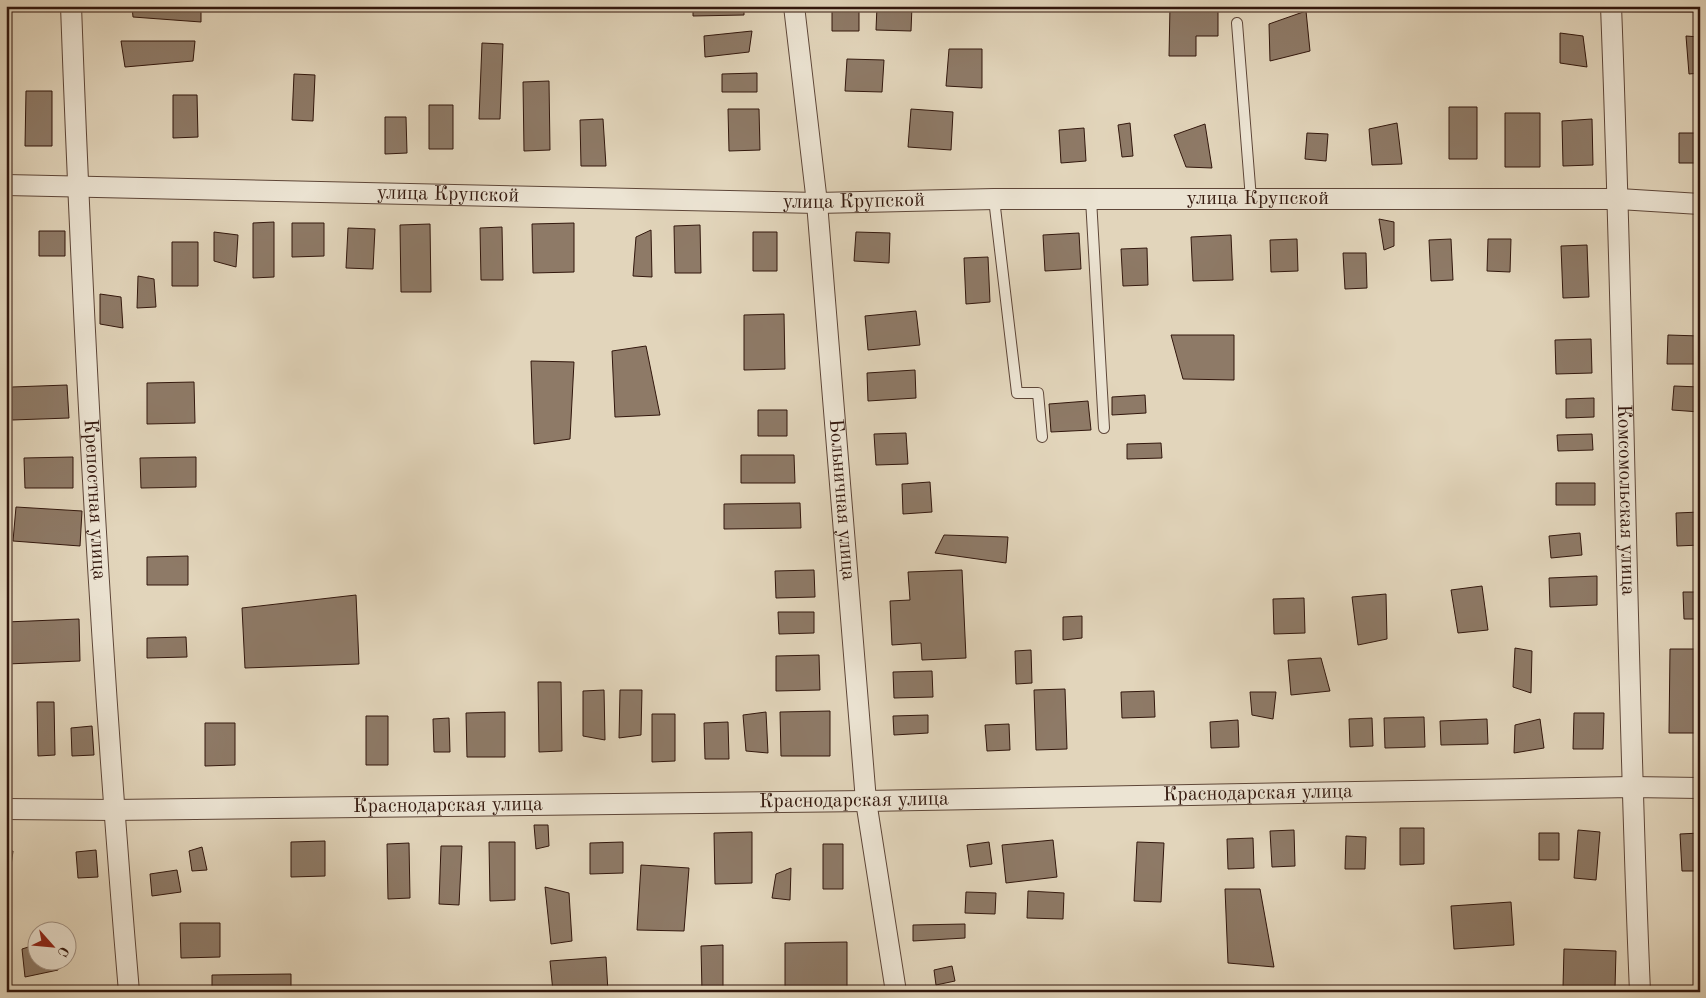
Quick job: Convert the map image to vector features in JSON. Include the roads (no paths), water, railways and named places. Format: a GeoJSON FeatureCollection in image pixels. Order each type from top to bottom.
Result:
{"type":"FeatureCollection","features":[{"type":"Feature","properties":{"kind":"street","name":"Крепостная улица"},"geometry":{"type":"LineString","coordinates":[[71,6],[78,186],[113,810],[129,992]]}},
{"type":"Feature","properties":{"kind":"street","name":"Больничная улица"},"geometry":{"type":"LineString","coordinates":[[794,6],[817,203],[866,801],[896,992]]}},
{"type":"Feature","properties":{"kind":"street","name":"Комсомольская улица"},"geometry":{"type":"LineString","coordinates":[[1611,6],[1619,198],[1632,787],[1640,992]]}},
{"type":"Feature","properties":{"kind":"street","name":"улица Крупской"},"geometry":{"type":"LineString","coordinates":[[6,185],[817,203],[994,199],[1619,198],[1700,204]]}},
{"type":"Feature","properties":{"kind":"street","name":"Краснодарская улица"},"geometry":{"type":"LineString","coordinates":[[6,809],[113,810],[866,801],[1632,787],[1700,788]]}},
{"type":"Feature","properties":{"kind":"lane"},"geometry":{"type":"LineString","coordinates":[[1611,6],[1700,7]]}},
{"type":"Feature","properties":{"kind":"lane"},"geometry":{"type":"LineString","coordinates":[[1237,23],[1250,199]]}},
{"type":"Feature","properties":{"kind":"lane"},"geometry":{"type":"LineString","coordinates":[[994,199],[1017,394],[1038,392],[1042,436]]}},
{"type":"Feature","properties":{"kind":"lane"},"geometry":{"type":"LineString","coordinates":[[1091,199],[1104,428]]}}]}
